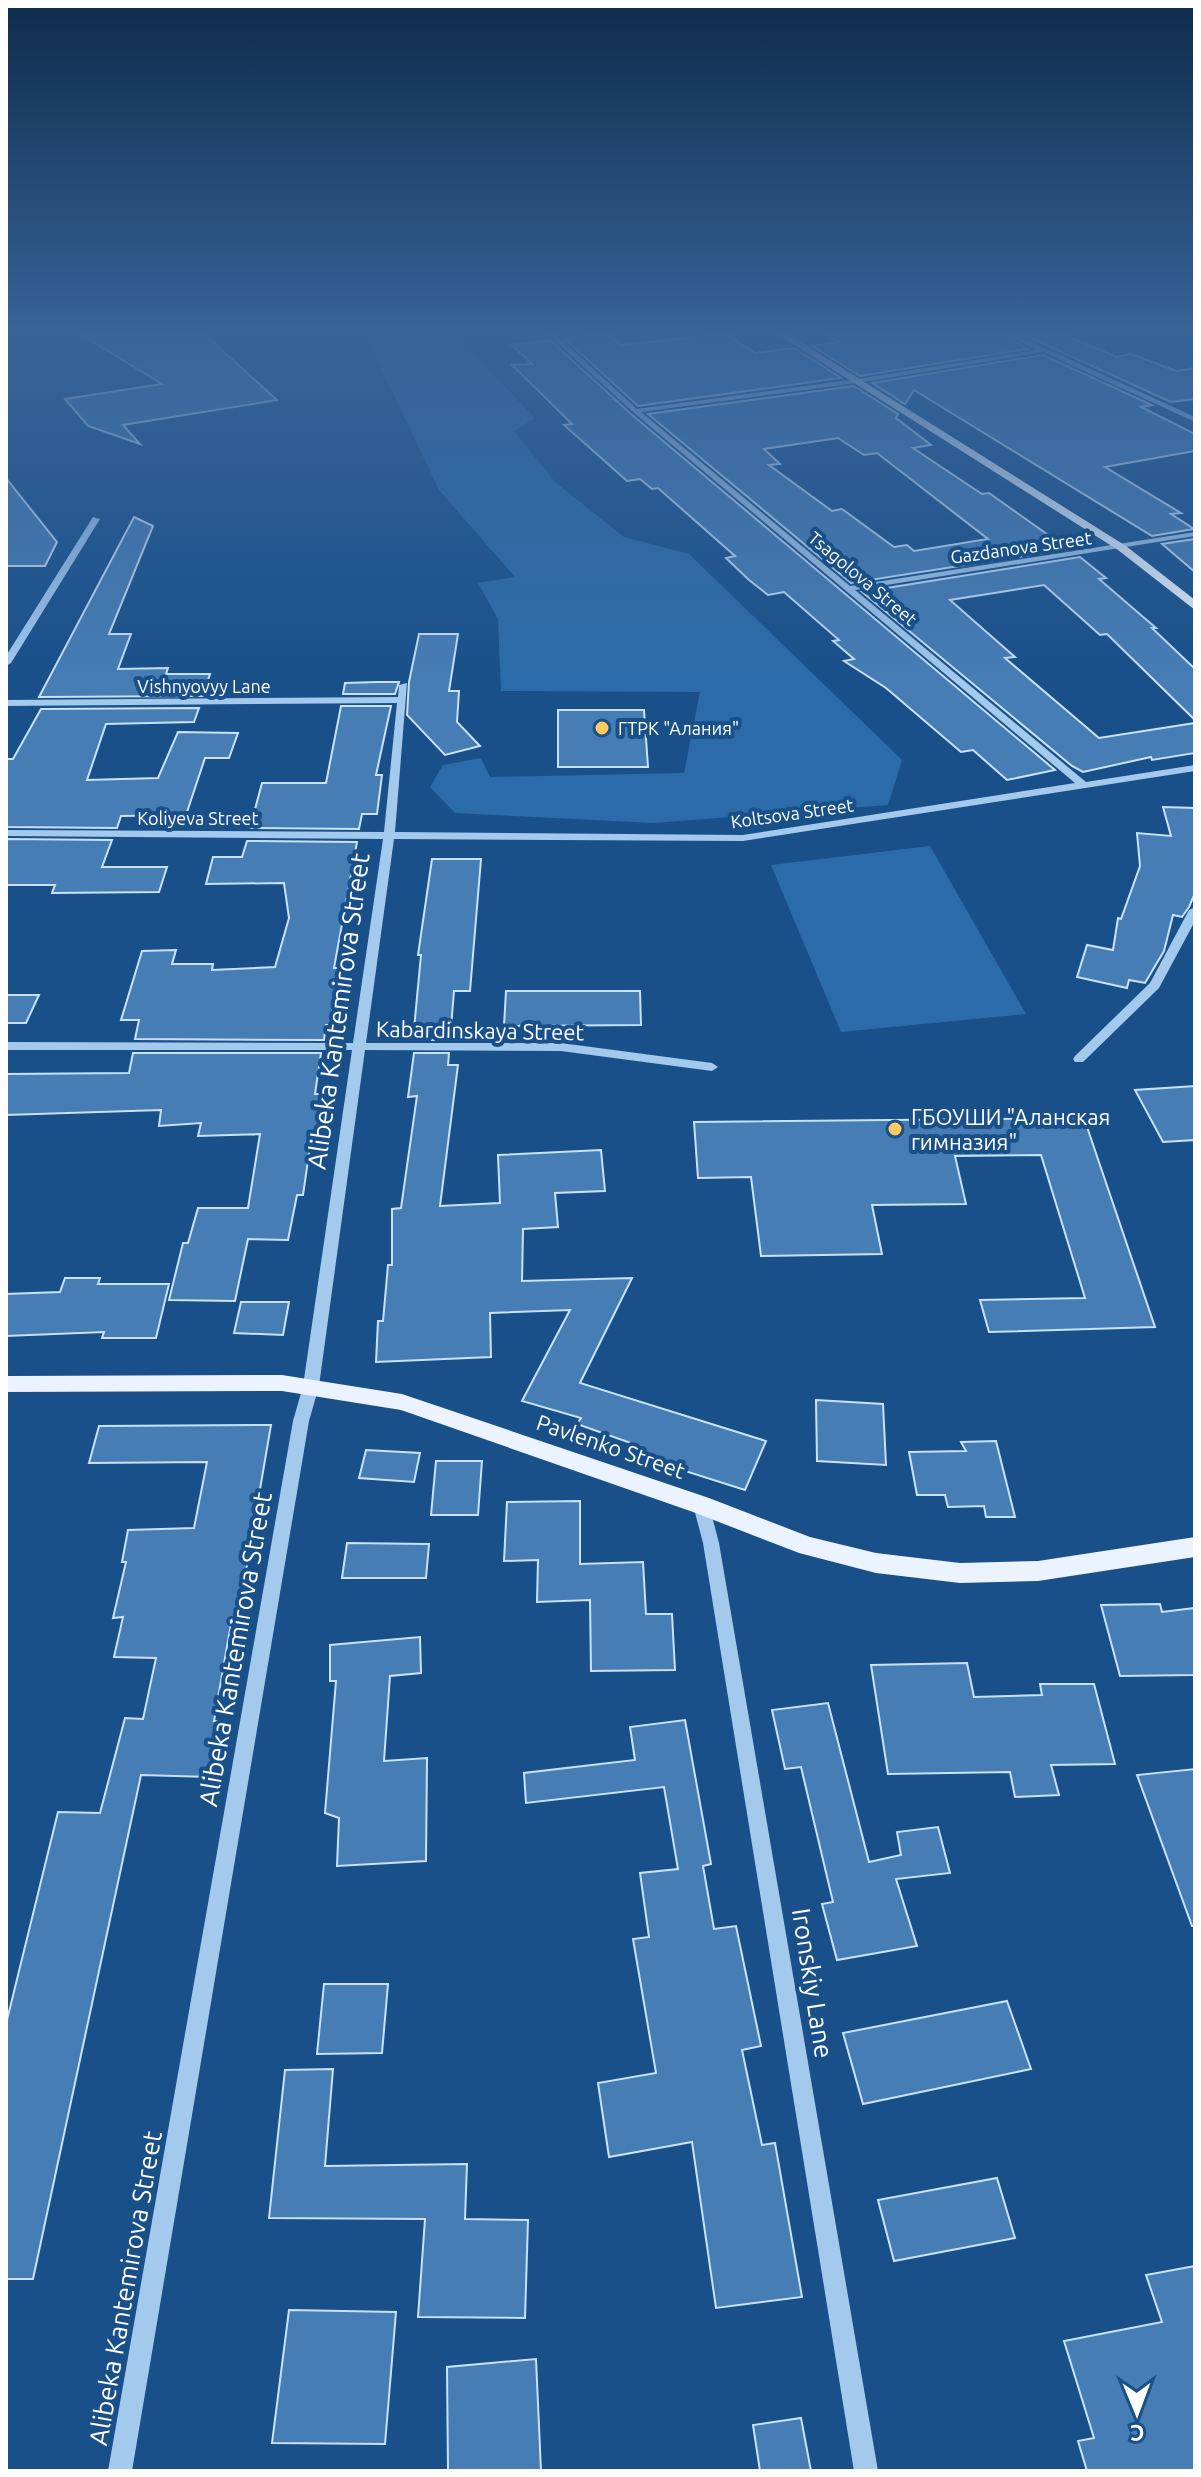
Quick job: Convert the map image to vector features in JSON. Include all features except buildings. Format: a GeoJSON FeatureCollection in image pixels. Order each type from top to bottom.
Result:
{"type":"FeatureCollection","features":[{"type":"Feature","properties":{"kind":"main road"},"geometry":{"type":"LineString","coordinates":[[966,450],[1122,548],[1195,606]]}},
{"type":"Feature","properties":{"kind":"main road","name":"Pavlenko Street"},"geometry":{"type":"LineString","coordinates":[[6,1384],[311,1386],[402,1402],[701,1505],[807,1546],[876,1563],[960,1573],[1038,1571],[1195,1547]]}},
{"type":"Feature","properties":{"kind":"street","name":"Tsagolova Street"},"geometry":{"type":"LineString","coordinates":[[682,450],[1082,784]]}},
{"type":"Feature","properties":{"kind":"street"},"geometry":{"type":"LineString","coordinates":[[6,663],[96,519]]}},
{"type":"Feature","properties":{"kind":"street","name":"Gazdanova Street"},"geometry":{"type":"LineString","coordinates":[[851,588],[1122,548],[1195,534]]}},
{"type":"Feature","properties":{"kind":"street","name":"Alibeka Kantemirova Street"},"geometry":{"type":"LineString","coordinates":[[120,2471],[301,1421],[311,1386],[389,835],[404,685]]}},
{"type":"Feature","properties":{"kind":"street","name":"Vishnyovyy Lane"},"geometry":{"type":"LineString","coordinates":[[6,703],[402,700]]}},
{"type":"Feature","properties":{"kind":"street","name":"Koltsova Street"},"geometry":{"type":"LineString","coordinates":[[389,835],[743,838],[1195,768]]}},
{"type":"Feature","properties":{"kind":"street","name":"Koliyeva Street"},"geometry":{"type":"LineString","coordinates":[[6,833],[389,835]]}},
{"type":"Feature","properties":{"kind":"street"},"geometry":{"type":"LineString","coordinates":[[1079,1059],[1155,985],[1195,910]]}},
{"type":"Feature","properties":{"kind":"street","name":"Kabardinskaya Street"},"geometry":{"type":"LineString","coordinates":[[6,1046],[561,1047],[712,1067]]}},
{"type":"Feature","properties":{"kind":"street","name":"Ironskiy Lane"},"geometry":{"type":"LineString","coordinates":[[701,1505],[711,1543],[866,2471]]}},
{"type":"Feature","properties":{"kind":"shaded area"},"geometry":{"type":"Polygon","coordinates":[[[420,450],[529,450],[555,482],[624,537],[689,554],[902,760],[888,805],[653,823],[455,813],[430,787],[443,765],[481,758],[490,777],[684,773],[700,692],[501,691],[498,619],[478,583],[515,577],[439,490],[420,450]]]}},
{"type":"Feature","properties":{"kind":"shaded area"},"geometry":{"type":"Polygon","coordinates":[[[930,846],[1026,1014],[841,1032],[771,865],[930,846]]]}},
{"type":"Feature","properties":{"kind":"place","name":"ГТРК \"Алания\""},"geometry":{"type":"Point","coordinates":[602,728]}},
{"type":"Feature","properties":{"kind":"place","name":"ГБОУШИ \"Аланская гимназия\""},"geometry":{"type":"Point","coordinates":[895,1129]}}]}
